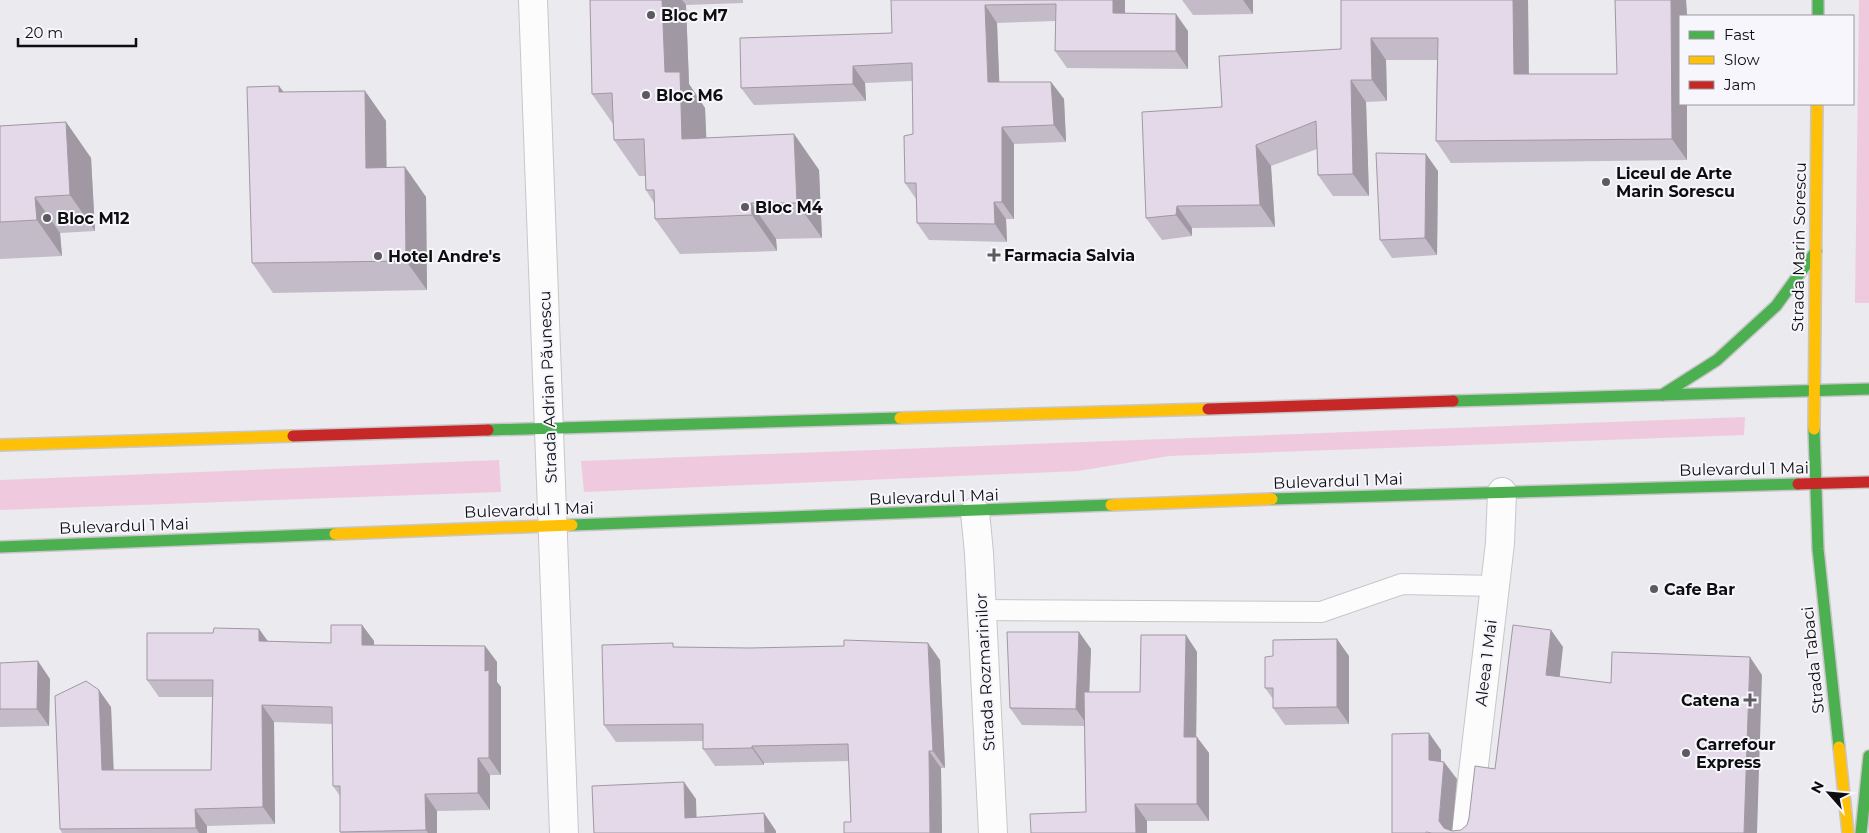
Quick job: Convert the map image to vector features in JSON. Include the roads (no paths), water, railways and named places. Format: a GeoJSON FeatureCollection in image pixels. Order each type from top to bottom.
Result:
{"type":"FeatureCollection","features":[{"type":"Feature","properties":{"kind":"main road"},"geometry":{"type":"LineString","coordinates":[[1818,0],[1818,15]]}},
{"type":"Feature","properties":{"kind":"main road","name":"Strada Marin Sorescu"},"geometry":{"type":"LineString","coordinates":[[1815,484],[1813,391],[1817,105]]}},
{"type":"Feature","properties":{"kind":"main road"},"geometry":{"type":"LineString","coordinates":[[1661,396],[1717,360],[1776,306],[1816,250]]}},
{"type":"Feature","properties":{"kind":"main road"},"geometry":{"type":"LineString","coordinates":[[0,445],[1869,389]]}},
{"type":"Feature","properties":{"kind":"main road","name":"Bulevardul 1 Mai"},"geometry":{"type":"LineString","coordinates":[[0,547],[553,525],[975,512],[1502,492],[1869,482]]}},
{"type":"Feature","properties":{"kind":"main road","name":"Strada Tabaci"},"geometry":{"type":"LineString","coordinates":[[1815,484],[1818,549],[1848,833]]}},
{"type":"Feature","properties":{"kind":"main road"},"geometry":{"type":"LineString","coordinates":[[1861,833],[1869,756]]}},
{"type":"Feature","properties":{"kind":"street","name":"Strada Adrian Păunescu"},"geometry":{"type":"LineString","coordinates":[[533,0],[548,344],[549,428],[564,833]]}},
{"type":"Feature","properties":{"kind":"street","name":"Aleea 1 Mai"},"geometry":{"type":"LineString","coordinates":[[1466,833],[1500,543],[1502,492]]}},
{"type":"Feature","properties":{"kind":"street","name":"Strada Rozmarinilor"},"geometry":{"type":"LineString","coordinates":[[975,512],[982,610],[993,833]]}},
{"type":"Feature","properties":{"kind":"lane"},"geometry":{"type":"LineString","coordinates":[[982,610],[1321,612],[1402,584],[1495,586]]}},
{"type":"Feature","properties":{"kind":"place","name":"Bloc M7"},"geometry":{"type":"Point","coordinates":[651,15]}},
{"type":"Feature","properties":{"kind":"place","name":"Bloc M6"},"geometry":{"type":"Point","coordinates":[646,95]}},
{"type":"Feature","properties":{"kind":"place","name":"Liceul de Arte Marin Sorescu"},"geometry":{"type":"Point","coordinates":[1606,182]}},
{"type":"Feature","properties":{"kind":"place","name":"Bloc M4"},"geometry":{"type":"Point","coordinates":[745,207]}},
{"type":"Feature","properties":{"kind":"place","name":"Bloc M12"},"geometry":{"type":"Point","coordinates":[47,218]}},
{"type":"Feature","properties":{"kind":"place","name":"Farmacia Salvia"},"geometry":{"type":"Point","coordinates":[994,255]}},
{"type":"Feature","properties":{"kind":"place","name":"Hotel Andre's"},"geometry":{"type":"Point","coordinates":[378,256]}},
{"type":"Feature","properties":{"kind":"place","name":"Cafe Bar"},"geometry":{"type":"Point","coordinates":[1654,589]}},
{"type":"Feature","properties":{"kind":"place","name":"Catena"},"geometry":{"type":"Point","coordinates":[1750,700]}},
{"type":"Feature","properties":{"kind":"place","name":"Carrefour Express"},"geometry":{"type":"Point","coordinates":[1686,753]}}]}
